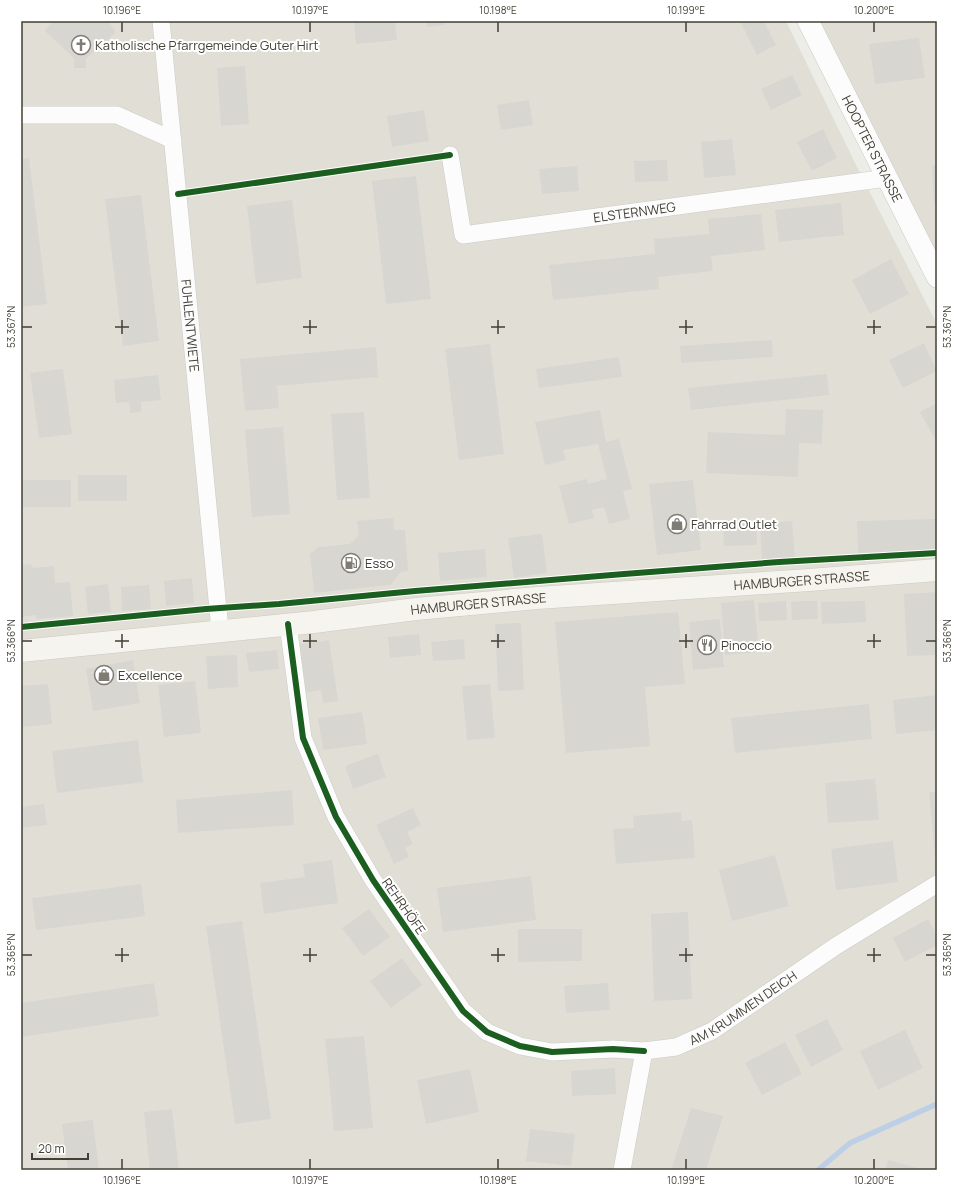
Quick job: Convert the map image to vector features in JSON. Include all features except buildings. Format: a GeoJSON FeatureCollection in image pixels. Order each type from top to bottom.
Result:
{"type":"FeatureCollection","features":[{"type":"Feature","properties":{"kind":"main road","name":"HAMBURGER STRASSE"},"geometry":{"type":"LineString","coordinates":[[21,651],[288,624],[416,609],[530,599],[937,570]]}},
{"type":"Feature","properties":{"kind":"street","name":"FUHLENTWIETE"},"geometry":{"type":"LineString","coordinates":[[161,21],[220,630]]}},
{"type":"Feature","properties":{"kind":"street","name":"HOOPTER STRASSE"},"geometry":{"type":"LineString","coordinates":[[808,21],[937,277]]}},
{"type":"Feature","properties":{"kind":"street"},"geometry":{"type":"LineString","coordinates":[[21,114],[117,115],[173,140]]}},
{"type":"Feature","properties":{"kind":"street","name":"ELSTERNWEG"},"geometry":{"type":"LineString","coordinates":[[450,155],[463,235],[887,178]]}},
{"type":"Feature","properties":{"kind":"street","name":"REHRHÖFE"},"geometry":{"type":"LineString","coordinates":[[288,624],[303,738],[336,817],[373,880],[463,1011],[487,1032],[520,1046],[552,1052],[613,1049],[644,1051]]}},
{"type":"Feature","properties":{"kind":"street","name":"AM KRUMMEN DEICH"},"geometry":{"type":"LineString","coordinates":[[644,1051],[676,1046],[712,1031],[836,946],[937,884]]}},
{"type":"Feature","properties":{"kind":"street"},"geometry":{"type":"LineString","coordinates":[[622,1170],[644,1051]]}},
{"type":"Feature","properties":{"kind":"shaded area"},"geometry":{"type":"Polygon","coordinates":[[[21,21],[786,21],[860,173],[937,324],[937,1170],[21,1170],[21,21]]]}},
{"type":"Feature","properties":{"kind":"shaded area"},"geometry":{"type":"Polygon","coordinates":[[[820,21],[937,21],[937,254],[820,21]]]}},
{"type":"Feature","properties":{"kind":"waterway"},"geometry":{"type":"LineString","coordinates":[[818,1170],[850,1143],[937,1104]]}},
{"type":"Feature","properties":{"kind":"cycle path"},"geometry":{"type":"LineString","coordinates":[[178,194],[450,155]]}},
{"type":"Feature","properties":{"kind":"cycle path"},"geometry":{"type":"LineString","coordinates":[[21,627],[206,609],[624,574],[779,562],[937,553]]}},
{"type":"Feature","properties":{"kind":"cycle path"},"geometry":{"type":"LineString","coordinates":[[288,624],[303,738],[336,817],[373,880],[463,1011],[487,1032],[520,1046],[552,1052],[613,1049],[644,1051]]}},
{"type":"Feature","properties":{"kind":"place","name":"Katholische Pfarrgemeinde Guter Hirt"},"geometry":{"type":"Point","coordinates":[81,45]}},
{"type":"Feature","properties":{"kind":"place","name":"Fahrrad Outlet"},"geometry":{"type":"Point","coordinates":[677,524]}},
{"type":"Feature","properties":{"kind":"place","name":"Esso"},"geometry":{"type":"Point","coordinates":[351,563]}},
{"type":"Feature","properties":{"kind":"place","name":"Pinoccio"},"geometry":{"type":"Point","coordinates":[707,645]}},
{"type":"Feature","properties":{"kind":"place","name":"Excellence"},"geometry":{"type":"Point","coordinates":[104,675]}}]}
